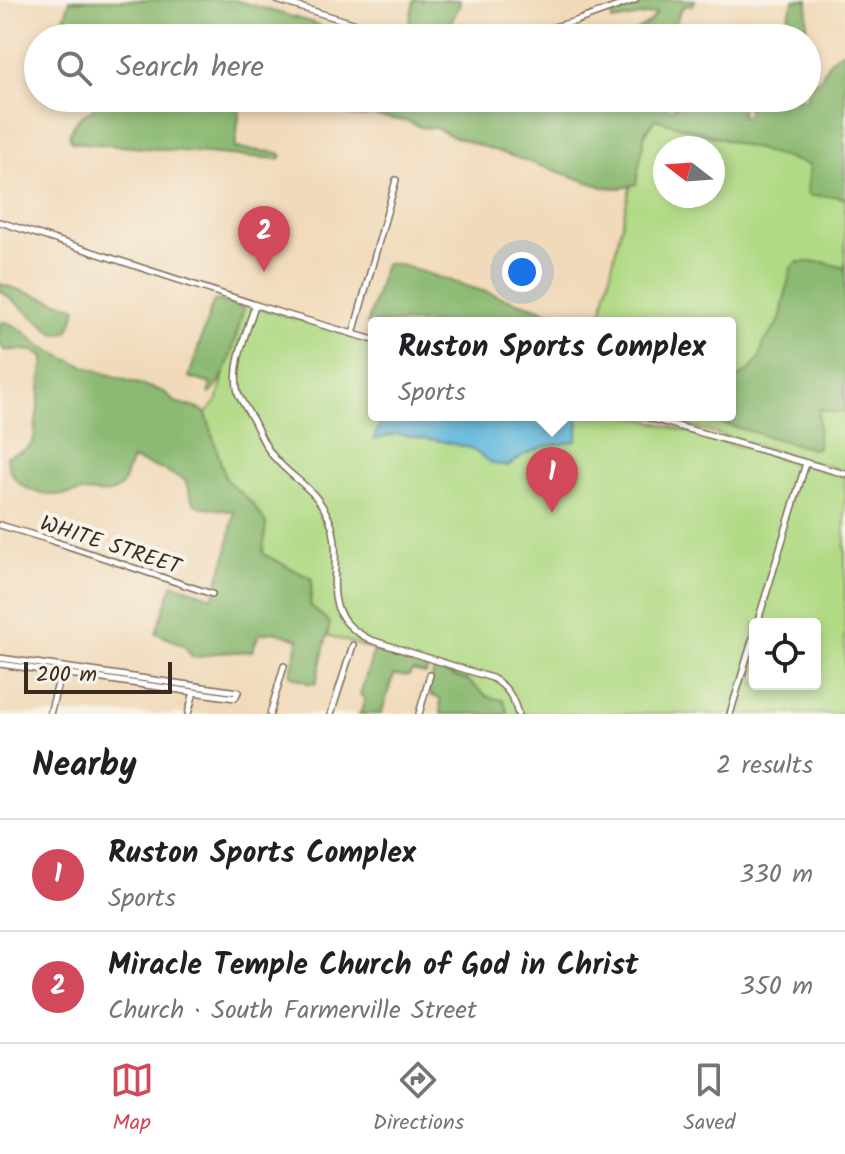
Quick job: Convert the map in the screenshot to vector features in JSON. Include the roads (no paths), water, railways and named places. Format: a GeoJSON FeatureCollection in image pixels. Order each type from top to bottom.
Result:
{"type":"FeatureCollection","features":[{"type":"Feature","properties":{"kind":"street"},"geometry":{"type":"LineString","coordinates":[[276,0],[358,24]]}},
{"type":"Feature","properties":{"kind":"street"},"geometry":{"type":"LineString","coordinates":[[565,24],[635,0]]}},
{"type":"Feature","properties":{"kind":"street"},"geometry":{"type":"LineString","coordinates":[[353,334],[396,180]]}},
{"type":"Feature","properties":{"kind":"street"},"geometry":{"type":"LineString","coordinates":[[0,222],[368,338]]}},
{"type":"Feature","properties":{"kind":"street"},"geometry":{"type":"LineString","coordinates":[[255,305],[235,384],[268,450],[312,491],[324,507],[334,536],[334,591],[340,614],[356,631],[371,640],[492,678],[508,690],[518,714]]}},
{"type":"Feature","properties":{"kind":"street"},"geometry":{"type":"LineString","coordinates":[[660,421],[845,474]]}},
{"type":"Feature","properties":{"kind":"street"},"geometry":{"type":"LineString","coordinates":[[759,618],[806,463]]}},
{"type":"Feature","properties":{"kind":"street","name":"WHITE STREET"},"geometry":{"type":"LineString","coordinates":[[0,525],[212,594]]}},
{"type":"Feature","properties":{"kind":"street"},"geometry":{"type":"LineString","coordinates":[[331,714],[353,645]]}},
{"type":"Feature","properties":{"kind":"street"},"geometry":{"type":"LineString","coordinates":[[730,714],[749,651]]}},
{"type":"Feature","properties":{"kind":"street"},"geometry":{"type":"LineString","coordinates":[[0,661],[195,689],[238,692],[238,695],[235,698],[195,689]]}},
{"type":"Feature","properties":{"kind":"street"},"geometry":{"type":"LineString","coordinates":[[270,714],[284,666]]}},
{"type":"Feature","properties":{"kind":"street"},"geometry":{"type":"LineString","coordinates":[[50,714],[62,670]]}},
{"type":"Feature","properties":{"kind":"street"},"geometry":{"type":"LineString","coordinates":[[419,714],[430,675]]}},
{"type":"Feature","properties":{"kind":"street"},"geometry":{"type":"LineString","coordinates":[[188,714],[195,689]]}},
{"type":"Feature","properties":{"kind":"water"},"geometry":{"type":"Polygon","coordinates":[[[381,421],[578,421],[579,424],[576,441],[538,449],[508,466],[493,464],[470,448],[441,441],[397,434],[373,440],[381,421]]]}},
{"type":"Feature","properties":{"kind":"place","name":"Miracle Temple Church of God in Christ"},"geometry":{"type":"Point","coordinates":[264,272]}},
{"type":"Feature","properties":{"kind":"place","name":"Ruston Sports Complex"},"geometry":{"type":"Point","coordinates":[552,513]}}]}
